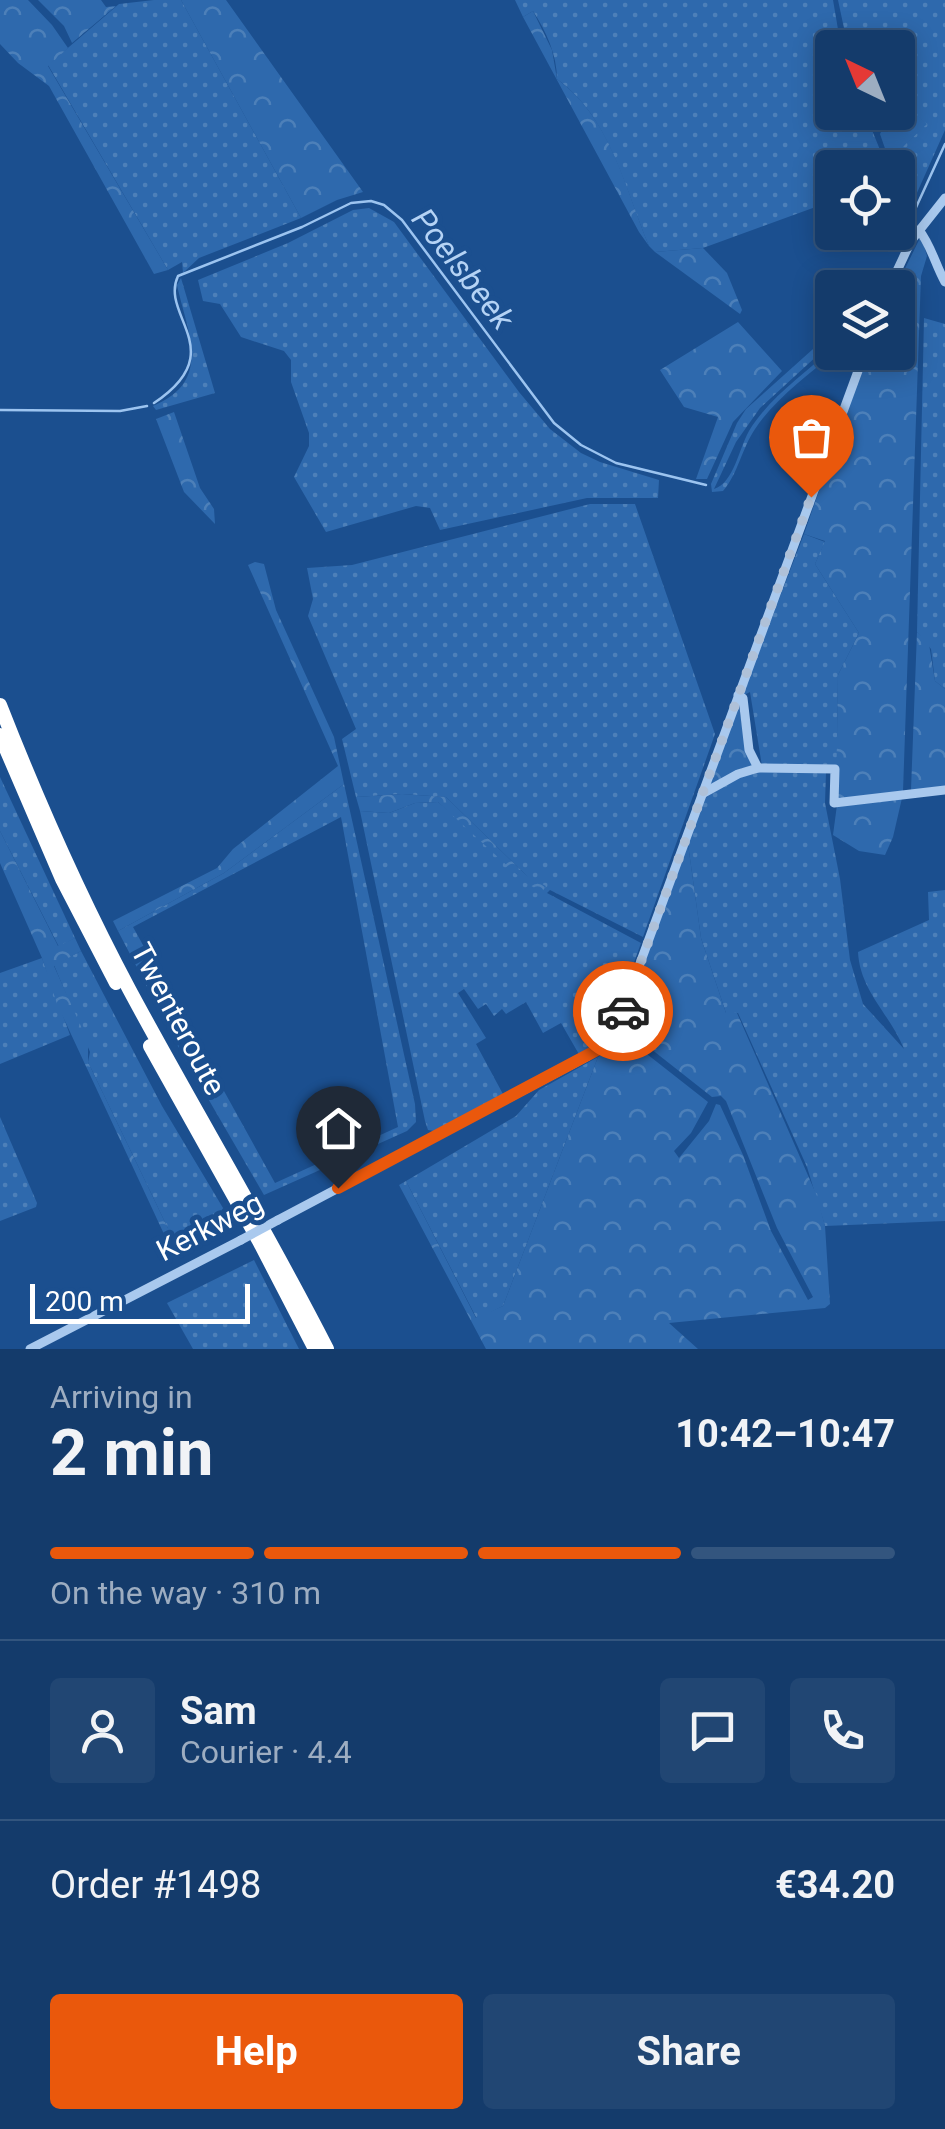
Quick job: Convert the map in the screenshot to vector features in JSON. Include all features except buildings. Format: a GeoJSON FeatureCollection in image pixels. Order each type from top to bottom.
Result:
{"type":"FeatureCollection","features":[{"type":"Feature","properties":{"kind":"highway","name":"Twenteroute"},"geometry":{"type":"LineString","coordinates":[[0,705],[72,874],[128,986],[269,1236],[327,1349]]}},
{"type":"Feature","properties":{"kind":"highway","name":"Twenteroute"},"geometry":{"type":"LineString","coordinates":[[0,735],[62,879],[316,1349]]}},
{"type":"Feature","properties":{"kind":"street"},"geometry":{"type":"LineString","coordinates":[[899,270],[919,230],[945,198]]}},
{"type":"Feature","properties":{"kind":"street"},"geometry":{"type":"LineString","coordinates":[[919,230],[928,241],[945,282]]}},
{"type":"Feature","properties":{"kind":"street"},"geometry":{"type":"LineString","coordinates":[[702,794],[858,370]]}},
{"type":"Feature","properties":{"kind":"street"},"geometry":{"type":"LineString","coordinates":[[738,695],[743,698],[749,750],[758,768]]}},
{"type":"Feature","properties":{"kind":"street"},"geometry":{"type":"LineString","coordinates":[[702,794],[758,768],[836,769],[834,802],[945,790]]}},
{"type":"Feature","properties":{"kind":"street","name":"Kerkweg"},"geometry":{"type":"LineString","coordinates":[[30,1349],[597,1050],[617,1026],[702,794]]}},
{"type":"Feature","properties":{"kind":"green space"},"geometry":{"type":"Polygon","coordinates":[[[0,0],[28,0],[68,48],[48,66],[168,270],[154,274],[49,86],[0,44],[0,0]]]}},
{"type":"Feature","properties":{"kind":"green space"},"geometry":{"type":"Polygon","coordinates":[[[38,0],[101,0],[106,7],[116,6],[72,43],[64,26],[38,0]]]}},
{"type":"Feature","properties":{"kind":"green space"},"geometry":{"type":"Polygon","coordinates":[[[181,0],[301,218],[199,258],[183,273],[182,262],[168,270],[48,65],[119,4],[181,0]]]}},
{"type":"Feature","properties":{"kind":"green space"},"geometry":{"type":"Polygon","coordinates":[[[181,0],[226,0],[363,192],[301,218],[181,0]]]}},
{"type":"Feature","properties":{"kind":"green space"},"geometry":{"type":"Polygon","coordinates":[[[515,0],[833,0],[838,30],[815,30],[815,130],[872,130],[880,150],[815,150],[815,207],[703,248],[655,252],[649,246],[603,134],[575,95],[557,79],[550,44],[533,11],[523,17],[515,0]]]}},
{"type":"Feature","properties":{"kind":"green space"},"geometry":{"type":"Polygon","coordinates":[[[838,0],[945,0],[945,130],[915,197],[915,150],[899,150],[926,124],[915,114],[915,30],[844,30],[838,0]]]}},
{"type":"Feature","properties":{"kind":"green space"},"geometry":{"type":"Polygon","coordinates":[[[533,11],[552,50],[557,79],[591,113],[604,134],[649,246],[639,232],[523,17],[533,11]]]}},
{"type":"Feature","properties":{"kind":"green space"},"geometry":{"type":"Polygon","coordinates":[[[915,114],[927,124],[900,150],[886,150],[882,130],[915,130],[915,114]]]}},
{"type":"Feature","properties":{"kind":"green space"},"geometry":{"type":"Polygon","coordinates":[[[369,208],[394,222],[550,429],[600,462],[659,480],[658,498],[587,498],[440,530],[430,508],[416,506],[326,532],[294,477],[309,446],[309,433],[291,382],[291,360],[284,351],[241,337],[220,304],[203,301],[198,280],[288,243],[353,210],[369,208]]]}},
{"type":"Feature","properties":{"kind":"green space"},"geometry":{"type":"Polygon","coordinates":[[[921,236],[927,256],[921,276],[903,791],[836,799],[838,675],[859,633],[815,564],[825,541],[804,534],[861,370],[915,370],[915,270],[904,270],[921,236]]]}},
{"type":"Feature","properties":{"kind":"green space"},"geometry":{"type":"Polygon","coordinates":[[[703,248],[727,273],[742,310],[740,314],[655,252],[703,248]]]}},
{"type":"Feature","properties":{"kind":"green space"},"geometry":{"type":"Polygon","coordinates":[[[181,278],[215,393],[156,410],[153,406],[172,396],[190,369],[190,337],[177,285],[181,278]]]}},
{"type":"Feature","properties":{"kind":"green space"},"geometry":{"type":"Polygon","coordinates":[[[924,318],[945,324],[945,689],[935,681],[931,649],[917,632],[924,318]]]}},
{"type":"Feature","properties":{"kind":"green space"},"geometry":{"type":"Polygon","coordinates":[[[738,322],[782,371],[733,422],[707,479],[696,479],[718,417],[684,407],[660,370],[738,322]]]}},
{"type":"Feature","properties":{"kind":"green space"},"geometry":{"type":"Polygon","coordinates":[[[815,347],[815,358],[760,408],[736,442],[714,489],[726,480],[749,431],[766,408],[815,364],[815,369],[763,418],[728,484],[723,491],[712,492],[711,484],[746,409],[815,347]]]}},
{"type":"Feature","properties":{"kind":"green space"},"geometry":{"type":"Polygon","coordinates":[[[174,412],[200,488],[214,509],[215,524],[184,492],[156,419],[174,412]]]}},
{"type":"Feature","properties":{"kind":"green space"},"geometry":{"type":"Polygon","coordinates":[[[590,504],[635,504],[715,734],[643,937],[550,890],[547,893],[641,943],[606,1041],[580,1056],[561,1023],[543,1033],[526,1002],[506,1014],[502,1009],[494,1016],[486,1004],[478,1009],[464,989],[458,993],[486,1038],[476,1044],[504,1096],[434,1131],[428,1130],[360,811],[389,813],[415,803],[438,802],[528,877],[446,797],[356,797],[342,739],[356,729],[308,616],[313,599],[307,568],[352,565],[590,504]]]}},
{"type":"Feature","properties":{"kind":"green space"},"geometry":{"type":"Polygon","coordinates":[[[804,534],[825,542],[815,564],[859,633],[838,675],[837,767],[762,766],[750,692],[742,696],[804,534]]]}},
{"type":"Feature","properties":{"kind":"green space"},"geometry":{"type":"Polygon","coordinates":[[[264,564],[276,610],[334,737],[344,784],[224,873],[118,931],[113,921],[217,868],[233,849],[338,766],[248,565],[264,564]]]}},
{"type":"Feature","properties":{"kind":"green space"},"geometry":{"type":"Polygon","coordinates":[[[917,632],[929,644],[935,681],[945,689],[945,786],[911,790],[917,632]]]}},
{"type":"Feature","properties":{"kind":"green space"},"geometry":{"type":"Polygon","coordinates":[[[739,705],[746,752],[754,768],[742,768],[709,788],[739,705]]]}},
{"type":"Feature","properties":{"kind":"green space"},"geometry":{"type":"Polygon","coordinates":[[[756,771],[826,772],[825,803],[850,960],[863,1004],[904,1049],[864,979],[858,952],[929,920],[928,892],[945,890],[945,1221],[825,1226],[807,1167],[738,1013],[726,1013],[701,938],[688,844],[705,798],[740,776],[756,771]]]}},
{"type":"Feature","properties":{"kind":"green space"},"geometry":{"type":"Polygon","coordinates":[[[0,777],[75,938],[59,947],[0,831],[0,777]]]}},
{"type":"Feature","properties":{"kind":"green space"},"geometry":{"type":"Polygon","coordinates":[[[344,784],[415,1104],[416,1122],[407,1131],[264,1195],[181,1052],[118,931],[224,873],[344,784]],[[341,817],[133,927],[275,1183],[398,1127],[341,817]]]}},
{"type":"Feature","properties":{"kind":"green space"},"geometry":{"type":"Polygon","coordinates":[[[356,797],[446,797],[528,877],[546,886],[542,892],[526,883],[438,802],[415,803],[389,813],[360,811],[356,797]]]}},
{"type":"Feature","properties":{"kind":"green space"},"geometry":{"type":"Polygon","coordinates":[[[902,798],[885,855],[859,851],[833,835],[837,805],[902,798]]]}},
{"type":"Feature","properties":{"kind":"green space"},"geometry":{"type":"Polygon","coordinates":[[[0,831],[58,946],[75,938],[81,951],[54,966],[88,1042],[88,1062],[175,1243],[170,1247],[57,1004],[42,958],[0,863],[0,831]]]}},
{"type":"Feature","properties":{"kind":"green space"},"geometry":{"type":"Polygon","coordinates":[[[688,844],[701,938],[726,1013],[737,1013],[817,1196],[825,1226],[830,1304],[825,1308],[669,1323],[698,1349],[486,1349],[399,1185],[406,1181],[476,1318],[503,1306],[598,1057],[621,1044],[643,1051],[708,1102],[691,1133],[674,1151],[679,1158],[709,1121],[716,1104],[720,1105],[771,1231],[808,1300],[813,1297],[777,1228],[726,1101],[721,1096],[712,1097],[646,1045],[617,1036],[688,844]]]}},
{"type":"Feature","properties":{"kind":"green space"},"geometry":{"type":"Polygon","coordinates":[[[81,951],[162,1106],[226,1213],[175,1243],[88,1062],[90,1052],[54,965],[81,951]]]}},
{"type":"Feature","properties":{"kind":"green space"},"geometry":{"type":"Polygon","coordinates":[[[42,958],[70,1035],[0,1064],[0,973],[42,958]]]}},
{"type":"Feature","properties":{"kind":"green space"},"geometry":{"type":"Polygon","coordinates":[[[598,1057],[503,1306],[477,1319],[406,1181],[516,1116],[539,1090],[598,1057]]]}},
{"type":"Feature","properties":{"kind":"green space"},"geometry":{"type":"Polygon","coordinates":[[[0,1117],[37,1203],[36,1207],[0,1221],[0,1117]]]}},
{"type":"Feature","properties":{"kind":"green space"},"geometry":{"type":"Polygon","coordinates":[[[254,1260],[299,1349],[193,1349],[167,1303],[254,1260]]]}},
{"type":"Feature","properties":{"kind":"waterway","name":"Poelsbeek"},"geometry":{"type":"LineString","coordinates":[[915,210],[945,144]]}},
{"type":"Feature","properties":{"kind":"waterway","name":"Poelsbeek"},"geometry":{"type":"LineString","coordinates":[[154,403],[177,384],[188,367],[191,351],[177,305],[178,276],[302,227],[351,203],[371,201],[384,205],[402,220],[554,423],[581,445],[616,463],[706,485]]}},
{"type":"Feature","properties":{"kind":"waterway","name":"Poelsbeek"},"geometry":{"type":"LineString","coordinates":[[0,410],[120,411],[147,406]]}},
{"type":"Feature","properties":{"kind":"way so far"},"geometry":{"type":"LineString","coordinates":[[623,1011],[811,497]]}},
{"type":"Feature","properties":{"kind":"route"},"geometry":{"type":"LineString","coordinates":[[338,1188],[597,1050],[609,1040],[623,1011]]}}]}
